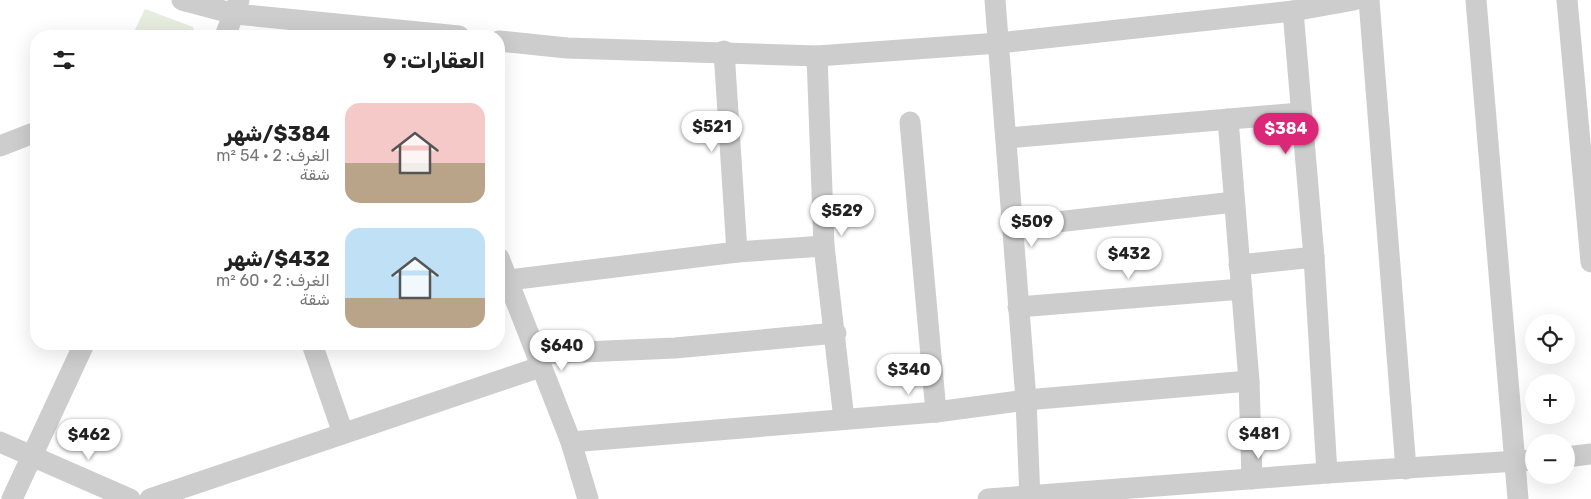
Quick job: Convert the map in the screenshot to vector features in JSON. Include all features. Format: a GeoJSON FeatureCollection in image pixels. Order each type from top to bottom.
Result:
{"type":"FeatureCollection","features":[{"type":"Feature","properties":{"kind":"street"},"geometry":{"type":"LineString","coordinates":[[182,0],[388,30]]}},
{"type":"Feature","properties":{"kind":"street"},"geometry":{"type":"LineString","coordinates":[[995,0],[1026,400],[1030,497]]}},
{"type":"Feature","properties":{"kind":"street"},"geometry":{"type":"LineString","coordinates":[[505,42],[567,48],[817,56],[999,43],[1224,9],[1293,11],[1354,0]]}},
{"type":"Feature","properties":{"kind":"street"},"geometry":{"type":"LineString","coordinates":[[1369,0],[1406,468]]}},
{"type":"Feature","properties":{"kind":"street"},"geometry":{"type":"LineString","coordinates":[[1476,0],[1524,461],[1518,499]]}},
{"type":"Feature","properties":{"kind":"street"},"geometry":{"type":"LineString","coordinates":[[1567,0],[1591,262]]}},
{"type":"Feature","properties":{"kind":"street"},"geometry":{"type":"LineString","coordinates":[[227,30],[237,7]]}},
{"type":"Feature","properties":{"kind":"street"},"geometry":{"type":"LineString","coordinates":[[1293,11],[1300,113],[1314,257],[1327,473]]}},
{"type":"Feature","properties":{"kind":"street"},"geometry":{"type":"LineString","coordinates":[[724,52],[737,252]]}},
{"type":"Feature","properties":{"kind":"street"},"geometry":{"type":"LineString","coordinates":[[817,56],[824,246],[836,333],[844,419]]}},
{"type":"Feature","properties":{"kind":"street"},"geometry":{"type":"LineString","coordinates":[[1007,138],[1300,113]]}},
{"type":"Feature","properties":{"kind":"street"},"geometry":{"type":"LineString","coordinates":[[1228,119],[1238,266],[1242,289],[1249,381],[1252,479]]}},
{"type":"Feature","properties":{"kind":"street"},"geometry":{"type":"LineString","coordinates":[[910,122],[936,412]]}},
{"type":"Feature","properties":{"kind":"street"},"geometry":{"type":"LineString","coordinates":[[0,146],[30,134]]}},
{"type":"Feature","properties":{"kind":"street"},"geometry":{"type":"LineString","coordinates":[[1013,227],[1234,202]]}},
{"type":"Feature","properties":{"kind":"street"},"geometry":{"type":"LineString","coordinates":[[508,280],[737,252],[824,246]]}},
{"type":"Feature","properties":{"kind":"street"},"geometry":{"type":"LineString","coordinates":[[1238,266],[1314,257]]}},
{"type":"Feature","properties":{"kind":"street"},"geometry":{"type":"LineString","coordinates":[[505,273],[571,442],[588,499]]}},
{"type":"Feature","properties":{"kind":"street"},"geometry":{"type":"LineString","coordinates":[[1018,307],[1242,289]]}},
{"type":"Feature","properties":{"kind":"street"},"geometry":{"type":"LineString","coordinates":[[150,499],[343,433],[539,361],[836,333]]}},
{"type":"Feature","properties":{"kind":"street"},"geometry":{"type":"LineString","coordinates":[[12,499],[81,350]]}},
{"type":"Feature","properties":{"kind":"street"},"geometry":{"type":"LineString","coordinates":[[314,350],[343,433]]}},
{"type":"Feature","properties":{"kind":"street"},"geometry":{"type":"LineString","coordinates":[[571,442],[936,412],[1026,400],[1249,381]]}},
{"type":"Feature","properties":{"kind":"street"},"geometry":{"type":"LineString","coordinates":[[0,442],[130,499]]}},
{"type":"Feature","properties":{"kind":"street"},"geometry":{"type":"LineString","coordinates":[[1575,456],[1591,454]]}},
{"type":"Feature","properties":{"kind":"street"},"geometry":{"type":"LineString","coordinates":[[988,499],[1327,473],[1524,461]]}},
{"type":"Feature","properties":{"kind":"shaded area"},"geometry":{"type":"Polygon","coordinates":[[[145,9],[193,27],[194,30],[135,30],[145,9]]]}}]}
